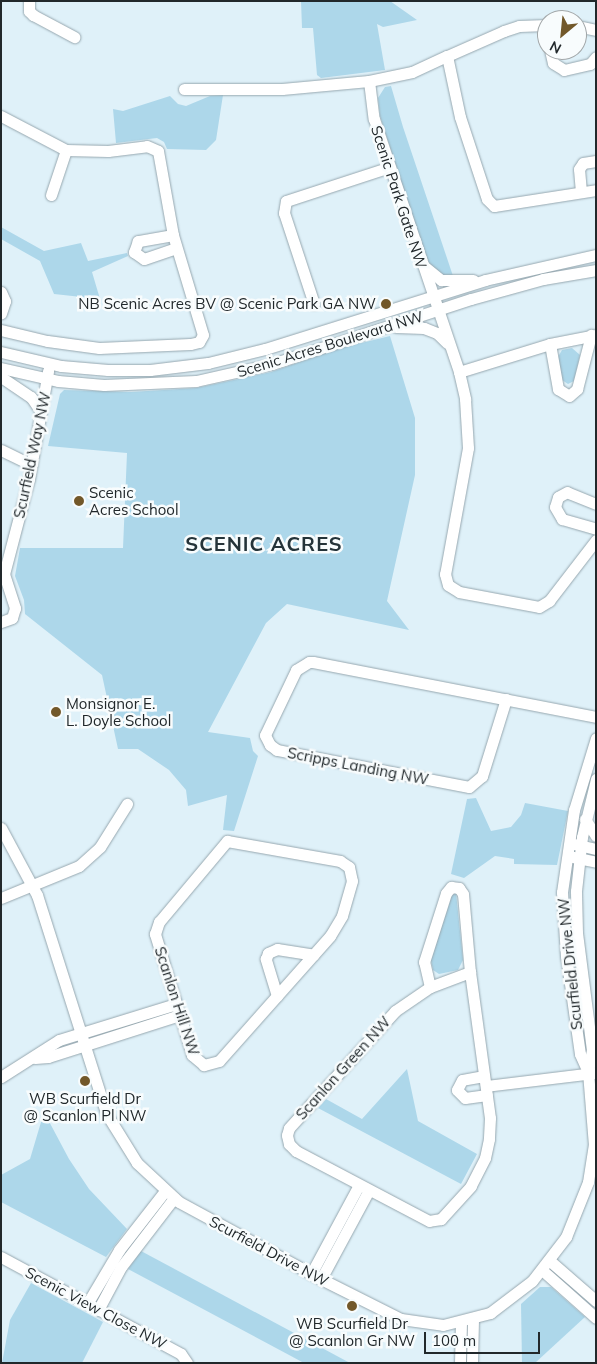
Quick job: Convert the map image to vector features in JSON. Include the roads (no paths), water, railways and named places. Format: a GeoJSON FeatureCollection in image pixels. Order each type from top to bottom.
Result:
{"type":"FeatureCollection","features":[{"type":"Feature","properties":{"kind":"street"},"geometry":{"type":"LineString","coordinates":[[29,1],[29,11],[33,15],[74,37]]}},
{"type":"Feature","properties":{"kind":"street"},"geometry":{"type":"LineString","coordinates":[[184,89],[282,89],[369,81],[412,72],[504,30],[519,26],[537,25]]}},
{"type":"Feature","properties":{"kind":"street"},"geometry":{"type":"LineString","coordinates":[[447,56],[460,116],[489,202],[504,207],[596,190]]}},
{"type":"Feature","properties":{"kind":"street"},"geometry":{"type":"LineString","coordinates":[[552,60],[553,63],[564,70],[590,64],[596,57]]}},
{"type":"Feature","properties":{"kind":"street","name":"Scenic Park Gate NW"},"geometry":{"type":"LineString","coordinates":[[369,81],[374,119],[436,310],[459,372],[467,416],[468,448],[445,574],[450,587],[459,592],[539,607],[549,601],[596,540]]}},
{"type":"Feature","properties":{"kind":"street"},"geometry":{"type":"LineString","coordinates":[[1,116],[66,150],[108,151],[147,146],[158,151],[176,248],[203,335],[199,342],[141,348],[99,348],[47,341],[1,330]]}},
{"type":"Feature","properties":{"kind":"street"},"geometry":{"type":"LineString","coordinates":[[51,195],[66,150]]}},
{"type":"Feature","properties":{"kind":"street"},"geometry":{"type":"LineString","coordinates":[[581,192],[579,169],[583,163],[596,161]]}},
{"type":"Feature","properties":{"kind":"street"},"geometry":{"type":"LineString","coordinates":[[314,304],[284,213],[286,201],[390,167]]}},
{"type":"Feature","properties":{"kind":"street"},"geometry":{"type":"LineString","coordinates":[[173,235],[138,241],[134,252],[144,259],[176,248]]}},
{"type":"Feature","properties":{"kind":"street","name":"Scenic Acres Boulevard NW"},"geometry":{"type":"LineString","coordinates":[[1,352],[50,364],[130,370],[208,363],[265,349],[484,280],[596,255]]}},
{"type":"Feature","properties":{"kind":"street"},"geometry":{"type":"LineString","coordinates":[[419,259],[432,276],[441,280],[484,280]]}},
{"type":"Feature","properties":{"kind":"street","name":"Scenic Acres Boulevard NW"},"geometry":{"type":"LineString","coordinates":[[1,368],[47,378],[126,386],[196,381],[272,364],[436,310],[543,279],[596,270]]}},
{"type":"Feature","properties":{"kind":"street"},"geometry":{"type":"LineString","coordinates":[[1,292],[5,301],[1,313]]}},
{"type":"Feature","properties":{"kind":"street"},"geometry":{"type":"LineString","coordinates":[[387,327],[424,328],[437,333],[450,346]]}},
{"type":"Feature","properties":{"kind":"street"},"geometry":{"type":"LineString","coordinates":[[459,372],[550,344],[593,335],[577,389],[568,396],[558,389],[550,344]]}},
{"type":"Feature","properties":{"kind":"street","name":"Scurfield Way NW"},"geometry":{"type":"LineString","coordinates":[[1,622],[12,618],[15,608],[3,576],[4,558],[32,465],[50,364]]}},
{"type":"Feature","properties":{"kind":"street"},"geometry":{"type":"LineString","coordinates":[[1,377],[26,393],[42,412]]}},
{"type":"Feature","properties":{"kind":"street"},"geometry":{"type":"LineString","coordinates":[[1,450],[32,465]]}},
{"type":"Feature","properties":{"kind":"street"},"geometry":{"type":"LineString","coordinates":[[596,504],[567,492],[558,497],[555,507],[562,519],[596,529]]}},
{"type":"Feature","properties":{"kind":"street","name":"Scripps Landing NW"},"geometry":{"type":"LineString","coordinates":[[506,699],[482,776],[468,787],[276,750],[270,746],[265,735],[296,670],[309,662],[506,699],[596,717]]}},
{"type":"Feature","properties":{"kind":"street","name":"Scurfield Drive NW"},"geometry":{"type":"LineString","coordinates":[[593,1071],[580,1054],[564,938],[562,892],[568,843],[596,738]]}},
{"type":"Feature","properties":{"kind":"street","name":"Scurfield Drive NW"},"geometry":{"type":"LineString","coordinates":[[2,830],[33,885],[81,1039],[114,1128],[137,1163],[169,1195],[316,1276],[400,1319],[425,1324],[462,1323],[474,1320],[501,1306],[542,1270],[550,1261],[575,1220],[588,1182],[594,1127],[593,1071],[576,912],[579,858],[585,819],[596,779]]}},
{"type":"Feature","properties":{"kind":"street"},"geometry":{"type":"LineString","coordinates":[[1,898],[63,874],[92,855],[127,804]]}},
{"type":"Feature","properties":{"kind":"street"},"geometry":{"type":"LineString","coordinates":[[585,819],[596,836]]}},
{"type":"Feature","properties":{"kind":"street","name":"Scanlon Hill NW"},"geometry":{"type":"LineString","coordinates":[[227,841],[340,861],[349,867],[352,881],[342,916],[314,955],[277,996],[219,1061],[209,1065],[200,1063],[192,1055],[156,937],[157,926],[227,841]]}},
{"type":"Feature","properties":{"kind":"street"},"geometry":{"type":"LineString","coordinates":[[568,843],[596,849]]}},
{"type":"Feature","properties":{"kind":"street"},"geometry":{"type":"LineString","coordinates":[[566,856],[596,862]]}},
{"type":"Feature","properties":{"kind":"street","name":"Scanlon Green NW"},"geometry":{"type":"LineString","coordinates":[[430,987],[424,962],[446,893],[451,887],[459,888],[463,894],[470,972],[490,1129],[485,1158],[471,1186],[441,1219],[424,1220],[293,1149],[289,1144],[288,1131],[395,1010],[430,987],[470,972]]}},
{"type":"Feature","properties":{"kind":"street"},"geometry":{"type":"LineString","coordinates":[[277,996],[266,959],[268,953],[277,949],[314,955]]}},
{"type":"Feature","properties":{"kind":"street"},"geometry":{"type":"LineString","coordinates":[[1,1077],[34,1058],[45,1046],[81,1039],[178,1010]]}},
{"type":"Feature","properties":{"kind":"street"},"geometry":{"type":"LineString","coordinates":[[486,1086],[593,1071]]}},
{"type":"Feature","properties":{"kind":"street"},"geometry":{"type":"LineString","coordinates":[[316,1276],[364,1187]]}},
{"type":"Feature","properties":{"kind":"street"},"geometry":{"type":"LineString","coordinates":[[93,1307],[119,1250],[169,1195]]}},
{"type":"Feature","properties":{"kind":"street","name":"Scenic View Close NW"},"geometry":{"type":"LineString","coordinates":[[1,1257],[181,1354],[187,1363]]}},
{"type":"Feature","properties":{"kind":"street"},"geometry":{"type":"LineString","coordinates":[[550,1261],[594,1308]]}},
{"type":"Feature","properties":{"kind":"street"},"geometry":{"type":"LineString","coordinates":[[542,1270],[594,1308]]}},
{"type":"Feature","properties":{"kind":"street"},"geometry":{"type":"LineString","coordinates":[[472,1363],[474,1320]]}},
{"type":"Feature","properties":{"kind":"street"},"geometry":{"type":"LineString","coordinates":[[460,1363],[462,1323]]}},
{"type":"Feature","properties":{"kind":"place","name":"NB Scenic Acres BV @ Scenic Park GA NW"},"geometry":{"type":"Point","coordinates":[386,304]}},
{"type":"Feature","properties":{"kind":"place","name":"Scenic Acres School"},"geometry":{"type":"Point","coordinates":[79,501]}},
{"type":"Feature","properties":{"kind":"place","name":"Monsignor E. L. Doyle School"},"geometry":{"type":"Point","coordinates":[56,712]}},
{"type":"Feature","properties":{"kind":"place","name":"WB Scurfield Dr @ Scanlon Pl NW"},"geometry":{"type":"Point","coordinates":[85,1081]}},
{"type":"Feature","properties":{"kind":"place","name":"WB Scurfield Dr @ Scanlon Gr NW"},"geometry":{"type":"Point","coordinates":[352,1306]}},
{"type":"Feature","properties":{"kind":"district","name":"SCENIC ACRES"},"geometry":{"type":"Point","coordinates":[264,543]}}]}
